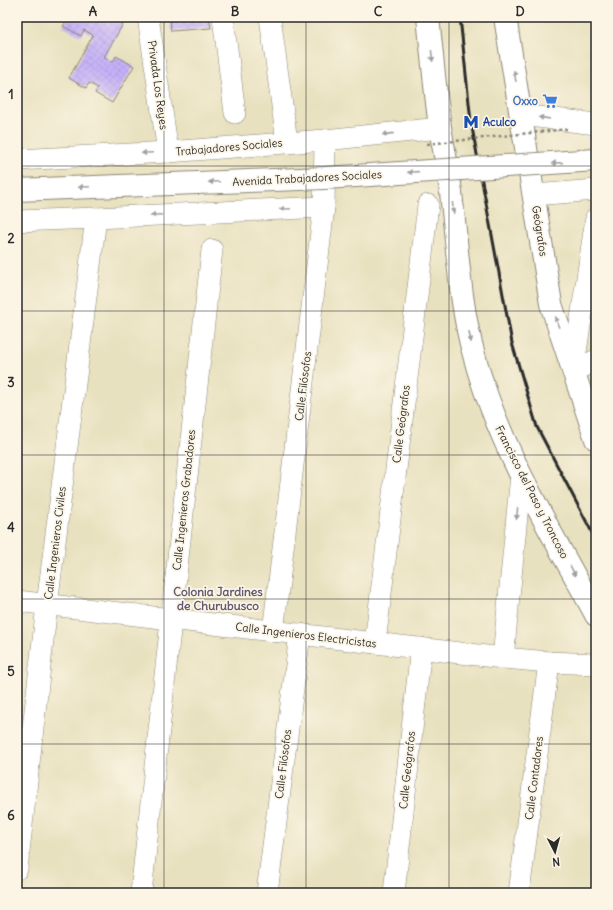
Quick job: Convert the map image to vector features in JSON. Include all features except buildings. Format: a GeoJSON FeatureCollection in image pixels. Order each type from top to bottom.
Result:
{"type":"FeatureCollection","features":[{"type":"Feature","properties":{"kind":"main road"},"geometry":{"type":"LineString","coordinates":[[428,17],[434,136]]}},
{"type":"Feature","properties":{"kind":"main road","name":"Geógrafos"},"geometry":{"type":"LineString","coordinates":[[505,17],[551,304],[596,439]]}},
{"type":"Feature","properties":{"kind":"main road","name":"Francisco del Paso y Troncoso"},"geometry":{"type":"LineString","coordinates":[[434,136],[452,200],[463,300],[474,355],[496,422],[521,475],[596,615]]}},
{"type":"Feature","properties":{"kind":"main road","name":"Avenida Trabajadores Sociales"},"geometry":{"type":"LineString","coordinates":[[17,190],[325,178],[596,160]]}},
{"type":"Feature","properties":{"kind":"street","name":"Privada Los Reyes"},"geometry":{"type":"LineString","coordinates":[[148,17],[168,152]]}},
{"type":"Feature","properties":{"kind":"street"},"geometry":{"type":"LineString","coordinates":[[223,17],[235,113]]}},
{"type":"Feature","properties":{"kind":"street"},"geometry":{"type":"LineString","coordinates":[[270,17],[287,142]]}},
{"type":"Feature","properties":{"kind":"street"},"geometry":{"type":"LineString","coordinates":[[521,115],[596,124]]}},
{"type":"Feature","properties":{"kind":"street","name":"Trabajadores Sociales"},"geometry":{"type":"LineString","coordinates":[[17,160],[168,152],[287,142],[434,136]]}},
{"type":"Feature","properties":{"kind":"street","name":"Calle Filósofos"},"geometry":{"type":"LineString","coordinates":[[273,632],[324,207],[325,140]]}},
{"type":"Feature","properties":{"kind":"street"},"geometry":{"type":"LineString","coordinates":[[534,195],[596,190]]}},
{"type":"Feature","properties":{"kind":"street","name":"Calle Geógrafos"},"geometry":{"type":"LineString","coordinates":[[375,643],[428,205]]}},
{"type":"Feature","properties":{"kind":"street"},"geometry":{"type":"LineString","coordinates":[[17,221],[324,207]]}},
{"type":"Feature","properties":{"kind":"street","name":"Calle Ingenieros Civiles"},"geometry":{"type":"LineString","coordinates":[[17,869],[47,605],[96,218]]}},
{"type":"Feature","properties":{"kind":"street"},"geometry":{"type":"LineString","coordinates":[[573,372],[596,218]]}},
{"type":"Feature","properties":{"kind":"street","name":"Calle Ingenieros Grabadores"},"geometry":{"type":"LineString","coordinates":[[141,893],[212,250]]}},
{"type":"Feature","properties":{"kind":"street"},"geometry":{"type":"LineString","coordinates":[[573,372],[596,360]]}},
{"type":"Feature","properties":{"kind":"street"},"geometry":{"type":"LineString","coordinates":[[573,372],[596,375]]}},
{"type":"Feature","properties":{"kind":"street"},"geometry":{"type":"LineString","coordinates":[[503,658],[521,475]]}},
{"type":"Feature","properties":{"kind":"street","name":"Calle Ingenieros Electricistas"},"geometry":{"type":"LineString","coordinates":[[17,601],[503,658],[596,664]]}},
{"type":"Feature","properties":{"kind":"street","name":"Calle Filósofos"},"geometry":{"type":"LineString","coordinates":[[267,893],[300,634]]}},
{"type":"Feature","properties":{"kind":"street","name":"Calle Geógrafos"},"geometry":{"type":"LineString","coordinates":[[394,893],[421,648]]}},
{"type":"Feature","properties":{"kind":"street","name":"Calle Contadores"},"geometry":{"type":"LineString","coordinates":[[520,893],[549,662]]}},
{"type":"Feature","properties":{"kind":"path"},"geometry":{"type":"LineString","coordinates":[[434,136],[567,129]]}},
{"type":"Feature","properties":{"kind":"railway"},"geometry":{"type":"LineString","coordinates":[[460,17],[471,122],[512,343],[537,427],[596,540]]}},
{"type":"Feature","properties":{"kind":"place","name":"Oxxo"},"geometry":{"type":"Point","coordinates":[550,101]}},
{"type":"Feature","properties":{"kind":"place","name":"Aculco"},"geometry":{"type":"Point","coordinates":[471,122]}},
{"type":"Feature","properties":{"kind":"district","name":"Colonia Jardines de Churubusco"},"geometry":{"type":"Point","coordinates":[218,598]}}]}
